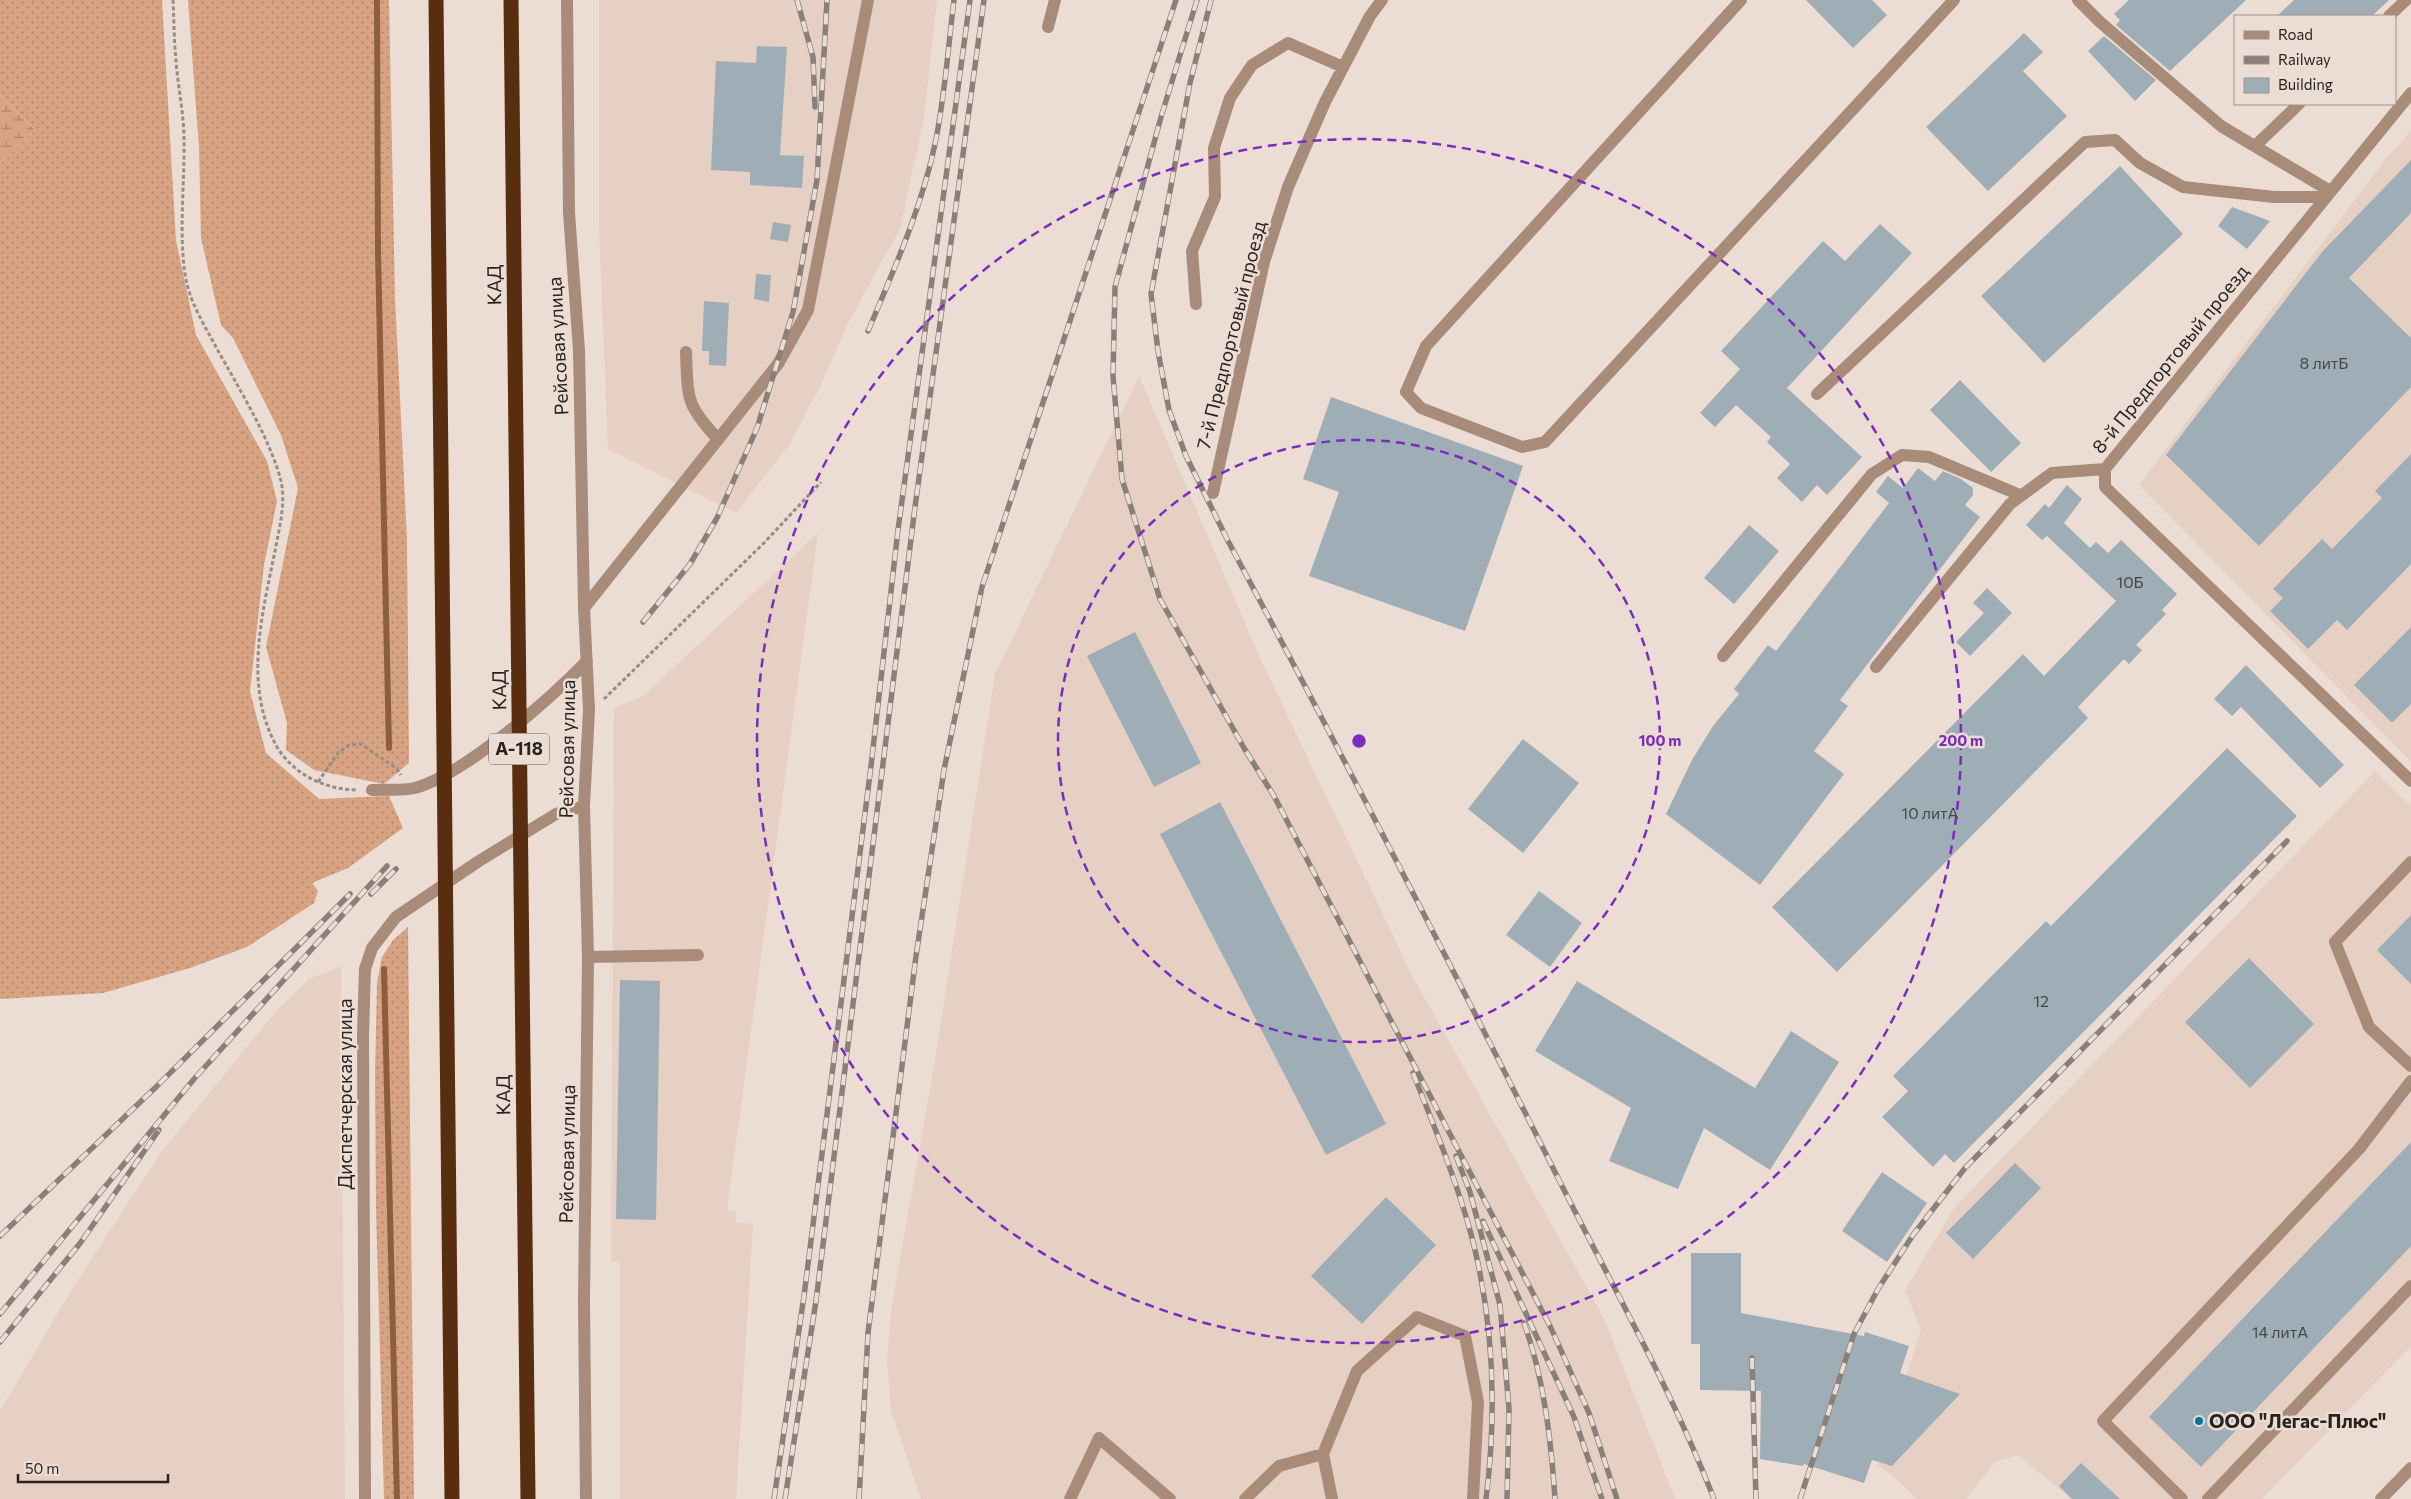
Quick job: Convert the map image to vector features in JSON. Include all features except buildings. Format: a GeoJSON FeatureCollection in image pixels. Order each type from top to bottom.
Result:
{"type":"FeatureCollection","features":[{"type":"Feature","properties":{"kind":"highway"},"geometry":{"type":"LineString","coordinates":[[436,0],[452,1499]]}},
{"type":"Feature","properties":{"kind":"highway","name":"КАД"},"geometry":{"type":"LineString","coordinates":[[511,0],[528,1499]]}},
{"type":"Feature","properties":{"kind":"street","name":"Рейсовая улица"},"geometry":{"type":"LineString","coordinates":[[567,0],[569,213],[579,350],[584,608],[589,710],[584,806],[588,957],[584,1301],[586,1499]]}},
{"type":"Feature","properties":{"kind":"street"},"geometry":{"type":"LineString","coordinates":[[584,608],[778,364],[808,310],[868,0]]}},
{"type":"Feature","properties":{"kind":"street"},"geometry":{"type":"LineString","coordinates":[[1048,27],[1055,0]]}},
{"type":"Feature","properties":{"kind":"street","name":"7-й Предпортовый проезд"},"geometry":{"type":"LineString","coordinates":[[1213,492],[1264,262],[1288,188],[1325,102],[1370,16],[1382,0]]}},
{"type":"Feature","properties":{"kind":"street"},"geometry":{"type":"LineString","coordinates":[[1741,0],[1426,346],[1406,392],[1421,408],[1522,447],[1545,442],[1954,0]]}},
{"type":"Feature","properties":{"kind":"street"},"geometry":{"type":"LineString","coordinates":[[2078,0],[2100,22],[2221,126],[2328,194]]}},
{"type":"Feature","properties":{"kind":"street"},"geometry":{"type":"LineString","coordinates":[[2390,15],[2406,0]]}},
{"type":"Feature","properties":{"kind":"street"},"geometry":{"type":"LineString","coordinates":[[1196,304],[1192,251],[1215,197],[1214,148],[1230,98],[1252,65],[1288,43],[1343,67]]}},
{"type":"Feature","properties":{"kind":"street","name":"8-й Предпортовый проезд"},"geometry":{"type":"LineString","coordinates":[[2411,93],[2105,469],[2105,487],[2411,781]]}},
{"type":"Feature","properties":{"kind":"street"},"geometry":{"type":"LineString","coordinates":[[2255,146],[2298,105]]}},
{"type":"Feature","properties":{"kind":"street"},"geometry":{"type":"LineString","coordinates":[[1816,394],[2085,142],[2115,140],[2140,163],[2183,187],[2274,197],[2328,194]]}},
{"type":"Feature","properties":{"kind":"street"},"geometry":{"type":"LineString","coordinates":[[686,352],[688,397],[697,418],[718,439]]}},
{"type":"Feature","properties":{"kind":"street"},"geometry":{"type":"LineString","coordinates":[[1723,656],[1872,474],[1902,455],[1929,456],[2020,495]]}},
{"type":"Feature","properties":{"kind":"street"},"geometry":{"type":"LineString","coordinates":[[1876,668],[2010,504],[2020,495],[2052,473],[2105,469]]}},
{"type":"Feature","properties":{"kind":"street"},"geometry":{"type":"LineString","coordinates":[[372,790],[413,788],[432,782],[473,757],[559,690],[587,661]]}},
{"type":"Feature","properties":{"kind":"street","name":"Диспетчерская улица"},"geometry":{"type":"LineString","coordinates":[[365,1499],[362,1034],[365,969],[372,948],[396,917],[479,861],[556,814],[584,806]]}},
{"type":"Feature","properties":{"kind":"street"},"geometry":{"type":"LineString","coordinates":[[2411,862],[2335,942],[2369,1027],[2411,1066]]}},
{"type":"Feature","properties":{"kind":"street"},"geometry":{"type":"LineString","coordinates":[[588,957],[698,954]]}},
{"type":"Feature","properties":{"kind":"street"},"geometry":{"type":"LineString","coordinates":[[2182,1499],[2103,1421],[2359,1149],[2411,1081]]}},
{"type":"Feature","properties":{"kind":"street"},"geometry":{"type":"LineString","coordinates":[[2208,1499],[2411,1286]]}},
{"type":"Feature","properties":{"kind":"street"},"geometry":{"type":"LineString","coordinates":[[1332,1499],[1323,1454],[1357,1371],[1417,1317],[1465,1336],[1478,1402],[1473,1499]]}},
{"type":"Feature","properties":{"kind":"street"},"geometry":{"type":"LineString","coordinates":[[1070,1499],[1099,1438],[1170,1499]]}},
{"type":"Feature","properties":{"kind":"street"},"geometry":{"type":"LineString","coordinates":[[1245,1499],[1279,1466],[1323,1454]]}},
{"type":"Feature","properties":{"kind":"street"},"geometry":{"type":"LineString","coordinates":[[2382,1499],[2411,1468]]}},
{"type":"Feature","properties":{"kind":"path"},"geometry":{"type":"LineString","coordinates":[[173,0],[175,60],[184,137],[183,253],[188,287],[199,317],[239,389],[271,453],[281,483],[282,511],[257,658],[259,700],[271,736],[284,758],[296,770],[318,782],[349,790],[372,790]]}},
{"type":"Feature","properties":{"kind":"path"},"geometry":{"type":"LineString","coordinates":[[589,710],[609,695],[697,606],[764,543],[821,482]]}},
{"type":"Feature","properties":{"kind":"path"},"geometry":{"type":"LineString","coordinates":[[318,782],[338,752],[348,745],[361,744],[396,768],[413,788]]}},
{"type":"Feature","properties":{"kind":"shaded area"},"geometry":{"type":"Polygon","coordinates":[[[599,0],[937,0],[924,118],[900,229],[848,323],[820,387],[789,445],[736,513],[608,449],[599,228],[599,0]]]}},
{"type":"Feature","properties":{"kind":"shaded area"},"geometry":{"type":"Polygon","coordinates":[[[2411,131],[2411,762],[2139,485],[2384,161],[2411,131]]]}},
{"type":"Feature","properties":{"kind":"shaded area"},"geometry":{"type":"Polygon","coordinates":[[[1139,376],[1259,656],[1413,977],[1604,1318],[1675,1499],[921,1499],[891,1411],[887,1359],[892,1304],[934,1066],[995,674],[1139,376]]]}},
{"type":"Feature","properties":{"kind":"shaded area"},"geometry":{"type":"Polygon","coordinates":[[[818,533],[727,1210],[736,1212],[736,1222],[753,1224],[736,1499],[620,1499],[620,1263],[611,1261],[614,708],[643,696],[818,533]]]}},
{"type":"Feature","properties":{"kind":"shaded area"},"geometry":{"type":"Polygon","coordinates":[[[2375,771],[2411,806],[2411,1346],[2262,1499],[2072,1499],[2017,1455],[1995,1462],[1966,1499],[1917,1499],[1893,1476],[1877,1465],[1921,1330],[1905,1290],[1954,1208],[2375,771]]]}},
{"type":"Feature","properties":{"kind":"shaded area"},"geometry":{"type":"Polygon","coordinates":[[[341,966],[345,1499],[0,1499],[0,1411],[70,1292],[162,1151],[276,1011],[309,979],[341,966]]]}},
{"type":"Feature","properties":{"kind":"green space"},"geometry":{"type":"Polygon","coordinates":[[[0,0],[162,0],[176,240],[196,335],[267,461],[277,501],[264,565],[250,691],[266,753],[319,799],[389,796],[403,828],[348,868],[312,883],[318,891],[314,903],[247,947],[190,968],[103,993],[0,999],[0,164],[35,130],[0,95],[0,0]]]}},
{"type":"Feature","properties":{"kind":"green space"},"geometry":{"type":"Polygon","coordinates":[[[188,0],[389,0],[395,297],[407,539],[409,763],[384,784],[314,770],[286,750],[287,723],[266,647],[298,488],[281,435],[233,338],[221,325],[201,238],[199,148],[188,0]]]}},
{"type":"Feature","properties":{"kind":"green space"},"geometry":{"type":"Polygon","coordinates":[[[0,95],[35,130],[0,164],[0,95]]]}},
{"type":"Feature","properties":{"kind":"green space"},"geometry":{"type":"Polygon","coordinates":[[[408,927],[414,1499],[384,1499],[376,1208],[375,1074],[377,983],[382,957],[393,940],[408,927]]]}},
{"type":"Feature","properties":{"kind":"waterway"},"geometry":{"type":"LineString","coordinates":[[377,0],[378,253],[389,748]]}},
{"type":"Feature","properties":{"kind":"waterway"},"geometry":{"type":"LineString","coordinates":[[384,969],[397,1499]]}},
{"type":"Feature","properties":{"kind":"railway"},"geometry":{"type":"LineString","coordinates":[[797,0],[813,57],[815,107]]}},
{"type":"Feature","properties":{"kind":"railway"},"geometry":{"type":"LineString","coordinates":[[643,622],[690,564],[717,518],[757,428],[793,312],[817,180],[827,0]]}},
{"type":"Feature","properties":{"kind":"railway"},"geometry":{"type":"LineString","coordinates":[[868,331],[923,192],[935,144],[941,108],[954,0]]}},
{"type":"Feature","properties":{"kind":"railway"},"geometry":{"type":"LineString","coordinates":[[774,1499],[804,1296],[871,766],[898,530],[970,0]]}},
{"type":"Feature","properties":{"kind":"railway"},"geometry":{"type":"LineString","coordinates":[[785,1499],[816,1301],[915,507],[984,0]]}},
{"type":"Feature","properties":{"kind":"railway"},"geometry":{"type":"LineString","coordinates":[[859,1499],[868,1333],[916,956],[944,770],[982,587],[1176,0]]}},
{"type":"Feature","properties":{"kind":"railway"},"geometry":{"type":"LineString","coordinates":[[1197,0],[1161,117],[1115,287],[1113,376],[1122,479],[1160,599],[1244,748],[1274,796],[1551,1328],[1589,1413],[1617,1499]]}},
{"type":"Feature","properties":{"kind":"railway"},"geometry":{"type":"LineString","coordinates":[[1211,0],[1190,83],[1151,294],[1158,351],[1169,410],[1186,456],[1227,539],[1395,858],[1640,1337],[1679,1417],[1714,1499]]}},
{"type":"Feature","properties":{"kind":"railway"},"geometry":{"type":"LineString","coordinates":[[1800,1499],[1854,1334],[1878,1289],[1913,1235],[1965,1168],[2287,841]]}},
{"type":"Feature","properties":{"kind":"railway"},"geometry":{"type":"LineString","coordinates":[[0,1314],[194,1079],[387,866]]}},
{"type":"Feature","properties":{"kind":"railway"},"geometry":{"type":"LineString","coordinates":[[371,894],[396,869]]}},
{"type":"Feature","properties":{"kind":"railway"},"geometry":{"type":"LineString","coordinates":[[0,1236],[156,1087],[350,894]]}},
{"type":"Feature","properties":{"kind":"railway"},"geometry":{"type":"LineString","coordinates":[[1413,1073],[1459,1193],[1471,1234],[1485,1300],[1489,1333],[1492,1399],[1492,1433],[1486,1499]]}},
{"type":"Feature","properties":{"kind":"railway"},"geometry":{"type":"LineString","coordinates":[[0,1342],[81,1242],[159,1130]]}},
{"type":"Feature","properties":{"kind":"railway"},"geometry":{"type":"LineString","coordinates":[[1456,1156],[1470,1192],[1500,1305],[1509,1409],[1507,1499]]}},
{"type":"Feature","properties":{"kind":"railway"},"geometry":{"type":"LineString","coordinates":[[1483,1221],[1574,1417],[1602,1499]]}},
{"type":"Feature","properties":{"kind":"railway"},"geometry":{"type":"LineString","coordinates":[[1524,1323],[1542,1387],[1555,1499]]}},
{"type":"Feature","properties":{"kind":"railway"},"geometry":{"type":"LineString","coordinates":[[1752,1358],[1756,1499]]}},
{"type":"Feature","properties":{"kind":"place","name":"OOO \"Легас-Плюс\""},"geometry":{"type":"Point","coordinates":[2199,1421]}}]}
